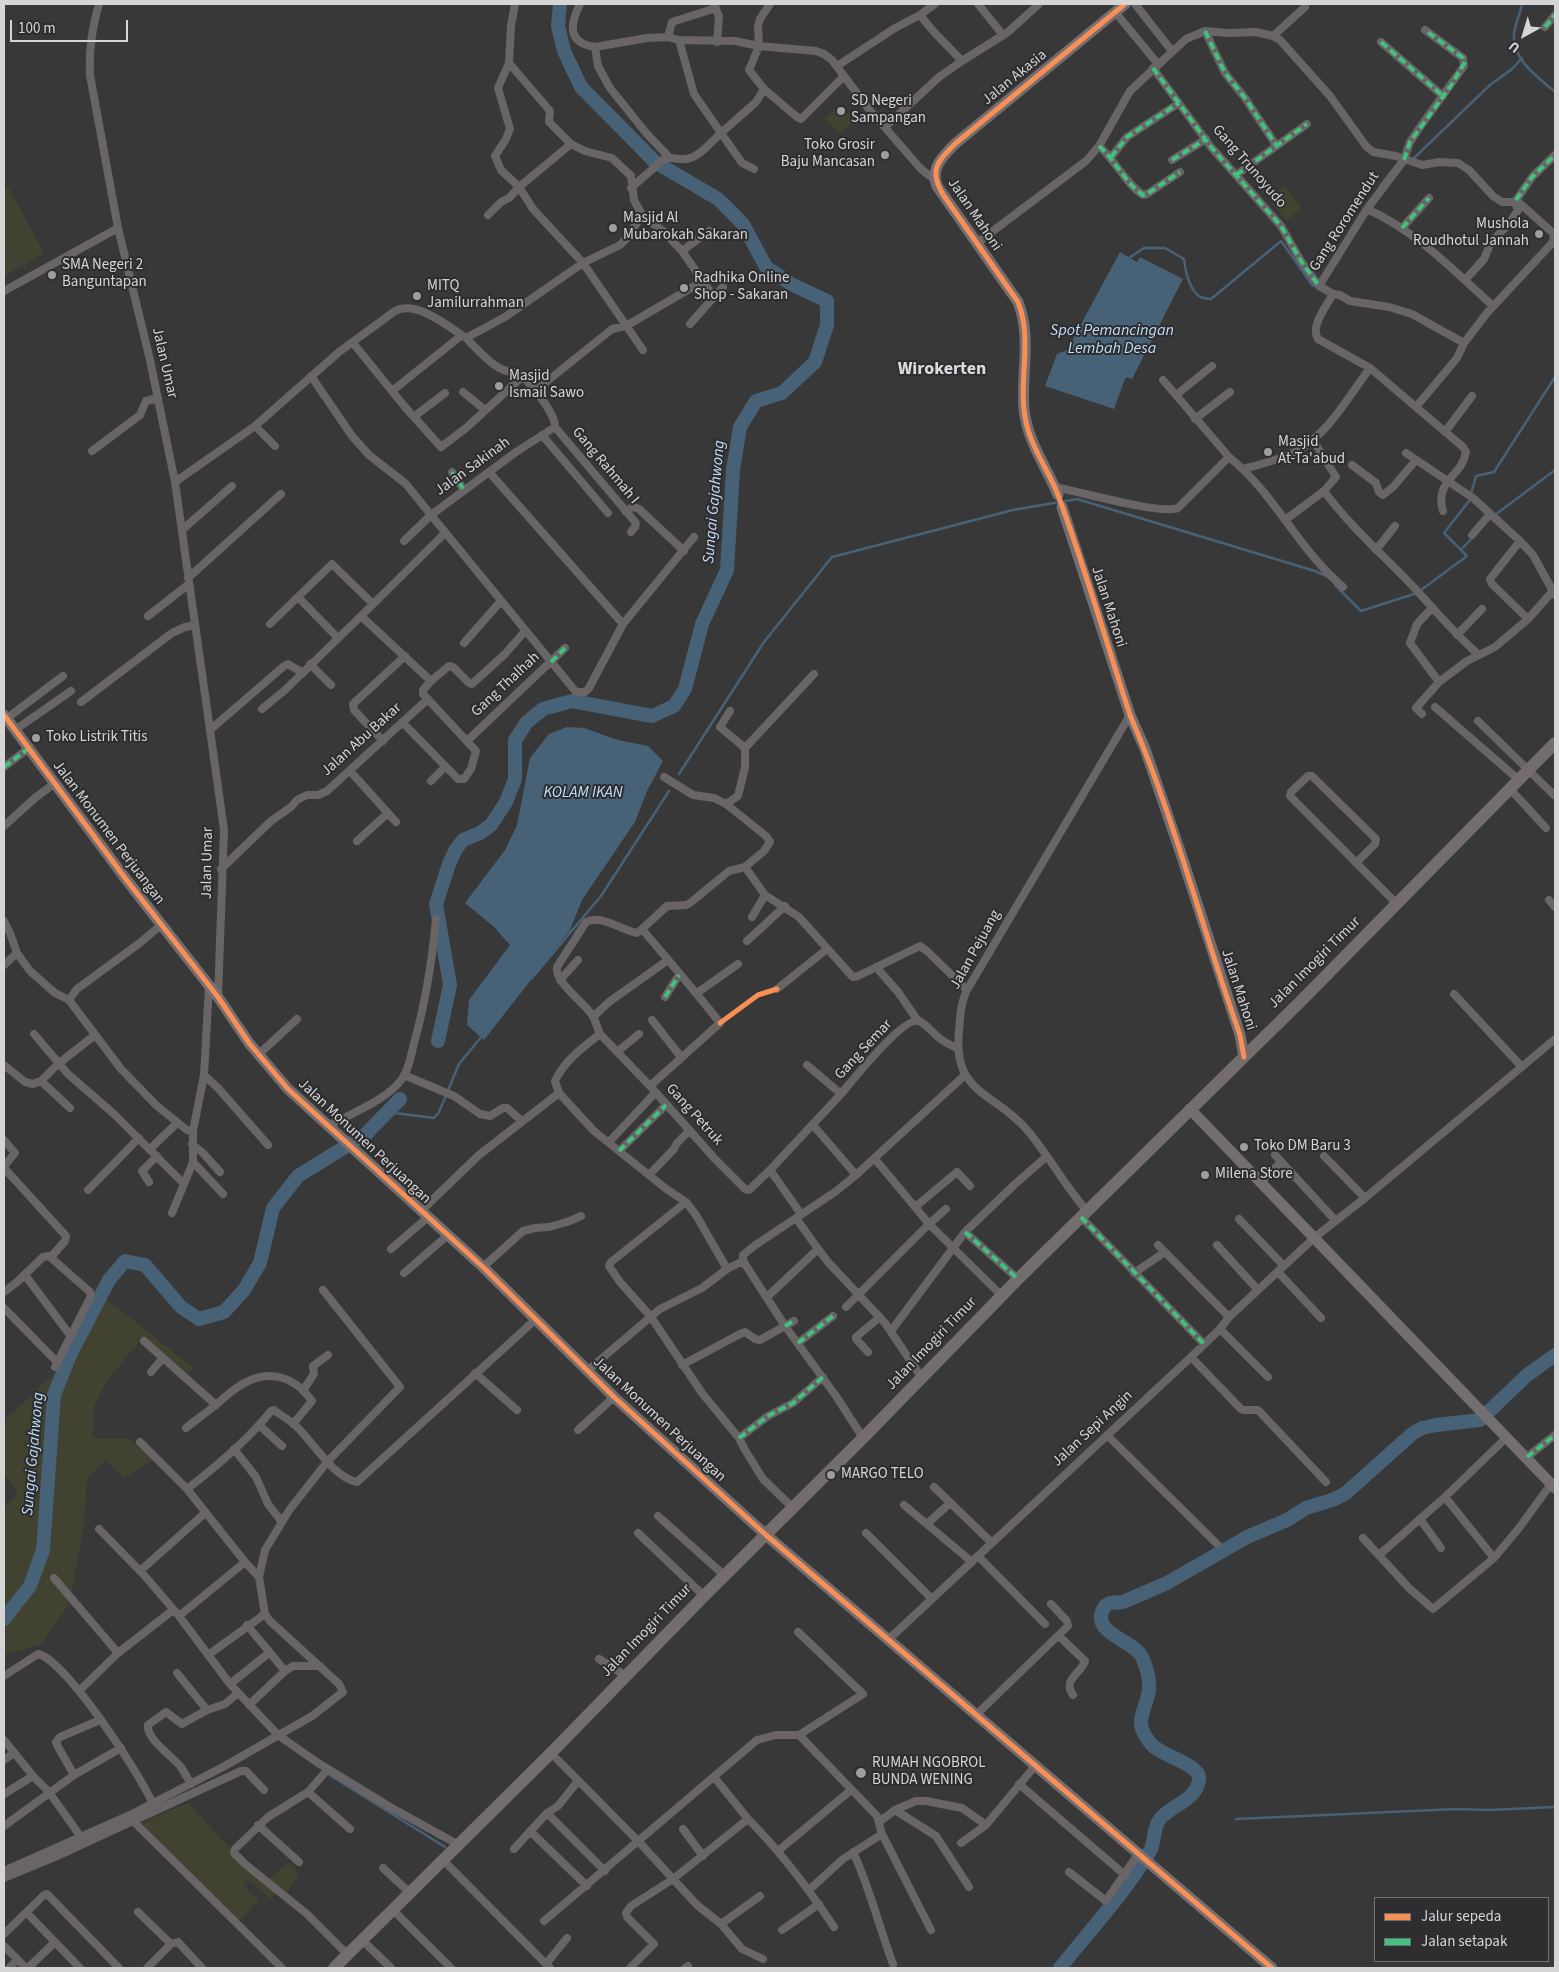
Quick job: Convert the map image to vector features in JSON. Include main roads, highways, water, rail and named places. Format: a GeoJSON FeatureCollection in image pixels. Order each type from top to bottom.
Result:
{"type":"FeatureCollection","features":[{"type":"Feature","properties":{"kind":"main road","name":"Jalan Imogiri Timur"},"geometry":{"type":"LineString","coordinates":[[334,1968],[864,1438],[1018,1279],[1244,1057],[1555,743]]}},
{"type":"Feature","properties":{"kind":"water","name":"Spot Pemancingan Lembah Desa"},"geometry":{"type":"Polygon","coordinates":[[[1120,252],[1137,262],[1140,257],[1183,279],[1132,379],[1127,377],[1125,379],[1114,409],[1045,386],[1057,354],[1067,350],[1120,252]]]}},
{"type":"Feature","properties":{"kind":"water","name":"KOLAM IKAN"},"geometry":{"type":"Polygon","coordinates":[[[567,727],[584,728],[618,740],[648,746],[663,761],[647,791],[635,822],[582,900],[570,930],[484,1040],[467,1025],[469,1000],[510,945],[494,927],[465,903],[505,850],[517,825],[530,758],[549,734],[567,727]]]}},
{"type":"Feature","properties":{"kind":"waterway","name":"Sungai Gajahwong"},"geometry":{"type":"LineString","coordinates":[[438,1041],[450,985],[436,904],[456,849],[463,840],[480,833],[491,825],[506,802],[515,779],[515,740],[527,722],[543,709],[572,701],[652,716],[674,706],[685,689],[702,624],[727,570],[733,470],[740,427],[756,401],[782,393],[815,362],[827,325],[827,301],[791,284],[766,267],[743,224],[718,199],[655,162],[581,87],[564,51],[558,26],[560,4]]}},
{"type":"Feature","properties":{"kind":"waterway"},"geometry":{"type":"LineString","coordinates":[[1522,4],[1514,34],[1517,52],[1527,67],[1555,92]]}},
{"type":"Feature","properties":{"kind":"waterway"},"geometry":{"type":"LineString","coordinates":[[1413,159],[1490,85],[1512,69],[1522,58]]}},
{"type":"Feature","properties":{"kind":"waterway"},"geometry":{"type":"LineString","coordinates":[[1380,186],[1398,163]]}},
{"type":"Feature","properties":{"kind":"waterway"},"geometry":{"type":"LineString","coordinates":[[1129,258],[1144,248],[1165,248],[1184,259],[1188,279],[1196,293],[1206,299],[1211,299],[1281,241],[1313,286],[1315,284]]}},
{"type":"Feature","properties":{"kind":"waterway"},"geometry":{"type":"LineString","coordinates":[[1335,585],[1361,611],[1417,593],[1467,556],[1444,533],[1469,501],[1476,476],[1494,472],[1555,377]]}},
{"type":"Feature","properties":{"kind":"waterway"},"geometry":{"type":"LineString","coordinates":[[1495,515],[1555,470]]}},
{"type":"Feature","properties":{"kind":"waterway"},"geometry":{"type":"LineString","coordinates":[[679,774],[764,642],[832,557],[1013,510],[1077,499],[1315,571],[1328,577]]}},
{"type":"Feature","properties":{"kind":"waterway"},"geometry":{"type":"LineString","coordinates":[[1461,550],[1473,537]]}},
{"type":"Feature","properties":{"kind":"waterway"},"geometry":{"type":"LineString","coordinates":[[532,978],[601,896],[669,791]]}},
{"type":"Feature","properties":{"kind":"waterway"},"geometry":{"type":"LineString","coordinates":[[387,1112],[434,1118],[439,1112],[459,1064],[482,1036]]}},
{"type":"Feature","properties":{"kind":"waterway","name":"Sungai Gajahwong"},"geometry":{"type":"LineString","coordinates":[[4,1619],[30,1586],[43,1550],[54,1395],[70,1355],[109,1280],[125,1261],[145,1265],[181,1307],[199,1319],[224,1312],[244,1290],[260,1263],[273,1208],[298,1176],[366,1134],[400,1099]]}},
{"type":"Feature","properties":{"kind":"waterway"},"geometry":{"type":"LineString","coordinates":[[1060,1968],[1140,1867],[1152,1847],[1156,1827],[1160,1819],[1188,1798],[1197,1787],[1199,1780],[1198,1775],[1188,1765],[1158,1750],[1146,1738],[1141,1724],[1149,1690],[1145,1665],[1137,1651],[1106,1629],[1102,1623],[1101,1615],[1105,1606],[1110,1603],[1123,1602],[1167,1583],[1247,1537],[1287,1520],[1306,1508],[1335,1499],[1346,1493],[1413,1433],[1422,1428],[1480,1420],[1526,1376],[1555,1355]]}},
{"type":"Feature","properties":{"kind":"waterway"},"geometry":{"type":"LineString","coordinates":[[328,1774],[445,1847]]}},
{"type":"Feature","properties":{"kind":"waterway"},"geometry":{"type":"LineString","coordinates":[[1236,1819],[1456,1809],[1489,1810],[1555,1807]]}},
{"type":"Feature","properties":{"kind":"place","name":"SD Negeri Sampangan"},"geometry":{"type":"Point","coordinates":[841,111]}},
{"type":"Feature","properties":{"kind":"place","name":"Toko Grosir Baju Mancasan"},"geometry":{"type":"Point","coordinates":[885,155]}},
{"type":"Feature","properties":{"kind":"place","name":"Masjid Al Mubarokah Sakaran"},"geometry":{"type":"Point","coordinates":[613,228]}},
{"type":"Feature","properties":{"kind":"place","name":"Mushola Roudhotul Jannah"},"geometry":{"type":"Point","coordinates":[1539,234]}},
{"type":"Feature","properties":{"kind":"place","name":"SMA Negeri 2 Banguntapan"},"geometry":{"type":"Point","coordinates":[52,275]}},
{"type":"Feature","properties":{"kind":"place","name":"Radhika Online Shop - Sakaran"},"geometry":{"type":"Point","coordinates":[684,288]}},
{"type":"Feature","properties":{"kind":"place","name":"MITQ Jamilurrahman"},"geometry":{"type":"Point","coordinates":[417,296]}},
{"type":"Feature","properties":{"kind":"place","name":"Masjid Ismail Sawo"},"geometry":{"type":"Point","coordinates":[499,386]}},
{"type":"Feature","properties":{"kind":"place","name":"Masjid At-Ta'abud"},"geometry":{"type":"Point","coordinates":[1268,452]}},
{"type":"Feature","properties":{"kind":"place","name":"Toko Listrik Titis"},"geometry":{"type":"Point","coordinates":[36,738]}},
{"type":"Feature","properties":{"kind":"place","name":"Toko DM Baru 3"},"geometry":{"type":"Point","coordinates":[1244,1147]}},
{"type":"Feature","properties":{"kind":"place","name":"Milena Store"},"geometry":{"type":"Point","coordinates":[1205,1175]}},
{"type":"Feature","properties":{"kind":"place","name":"MARGO TELO"},"geometry":{"type":"Point","coordinates":[831,1475]}},
{"type":"Feature","properties":{"kind":"place","name":"RUMAH NGOBROL BUNDA WENING"},"geometry":{"type":"Point","coordinates":[861,1773]}},
{"type":"Feature","properties":{"kind":"district","name":"Wirokerten"},"geometry":{"type":"Point","coordinates":[942,370]}}]}
